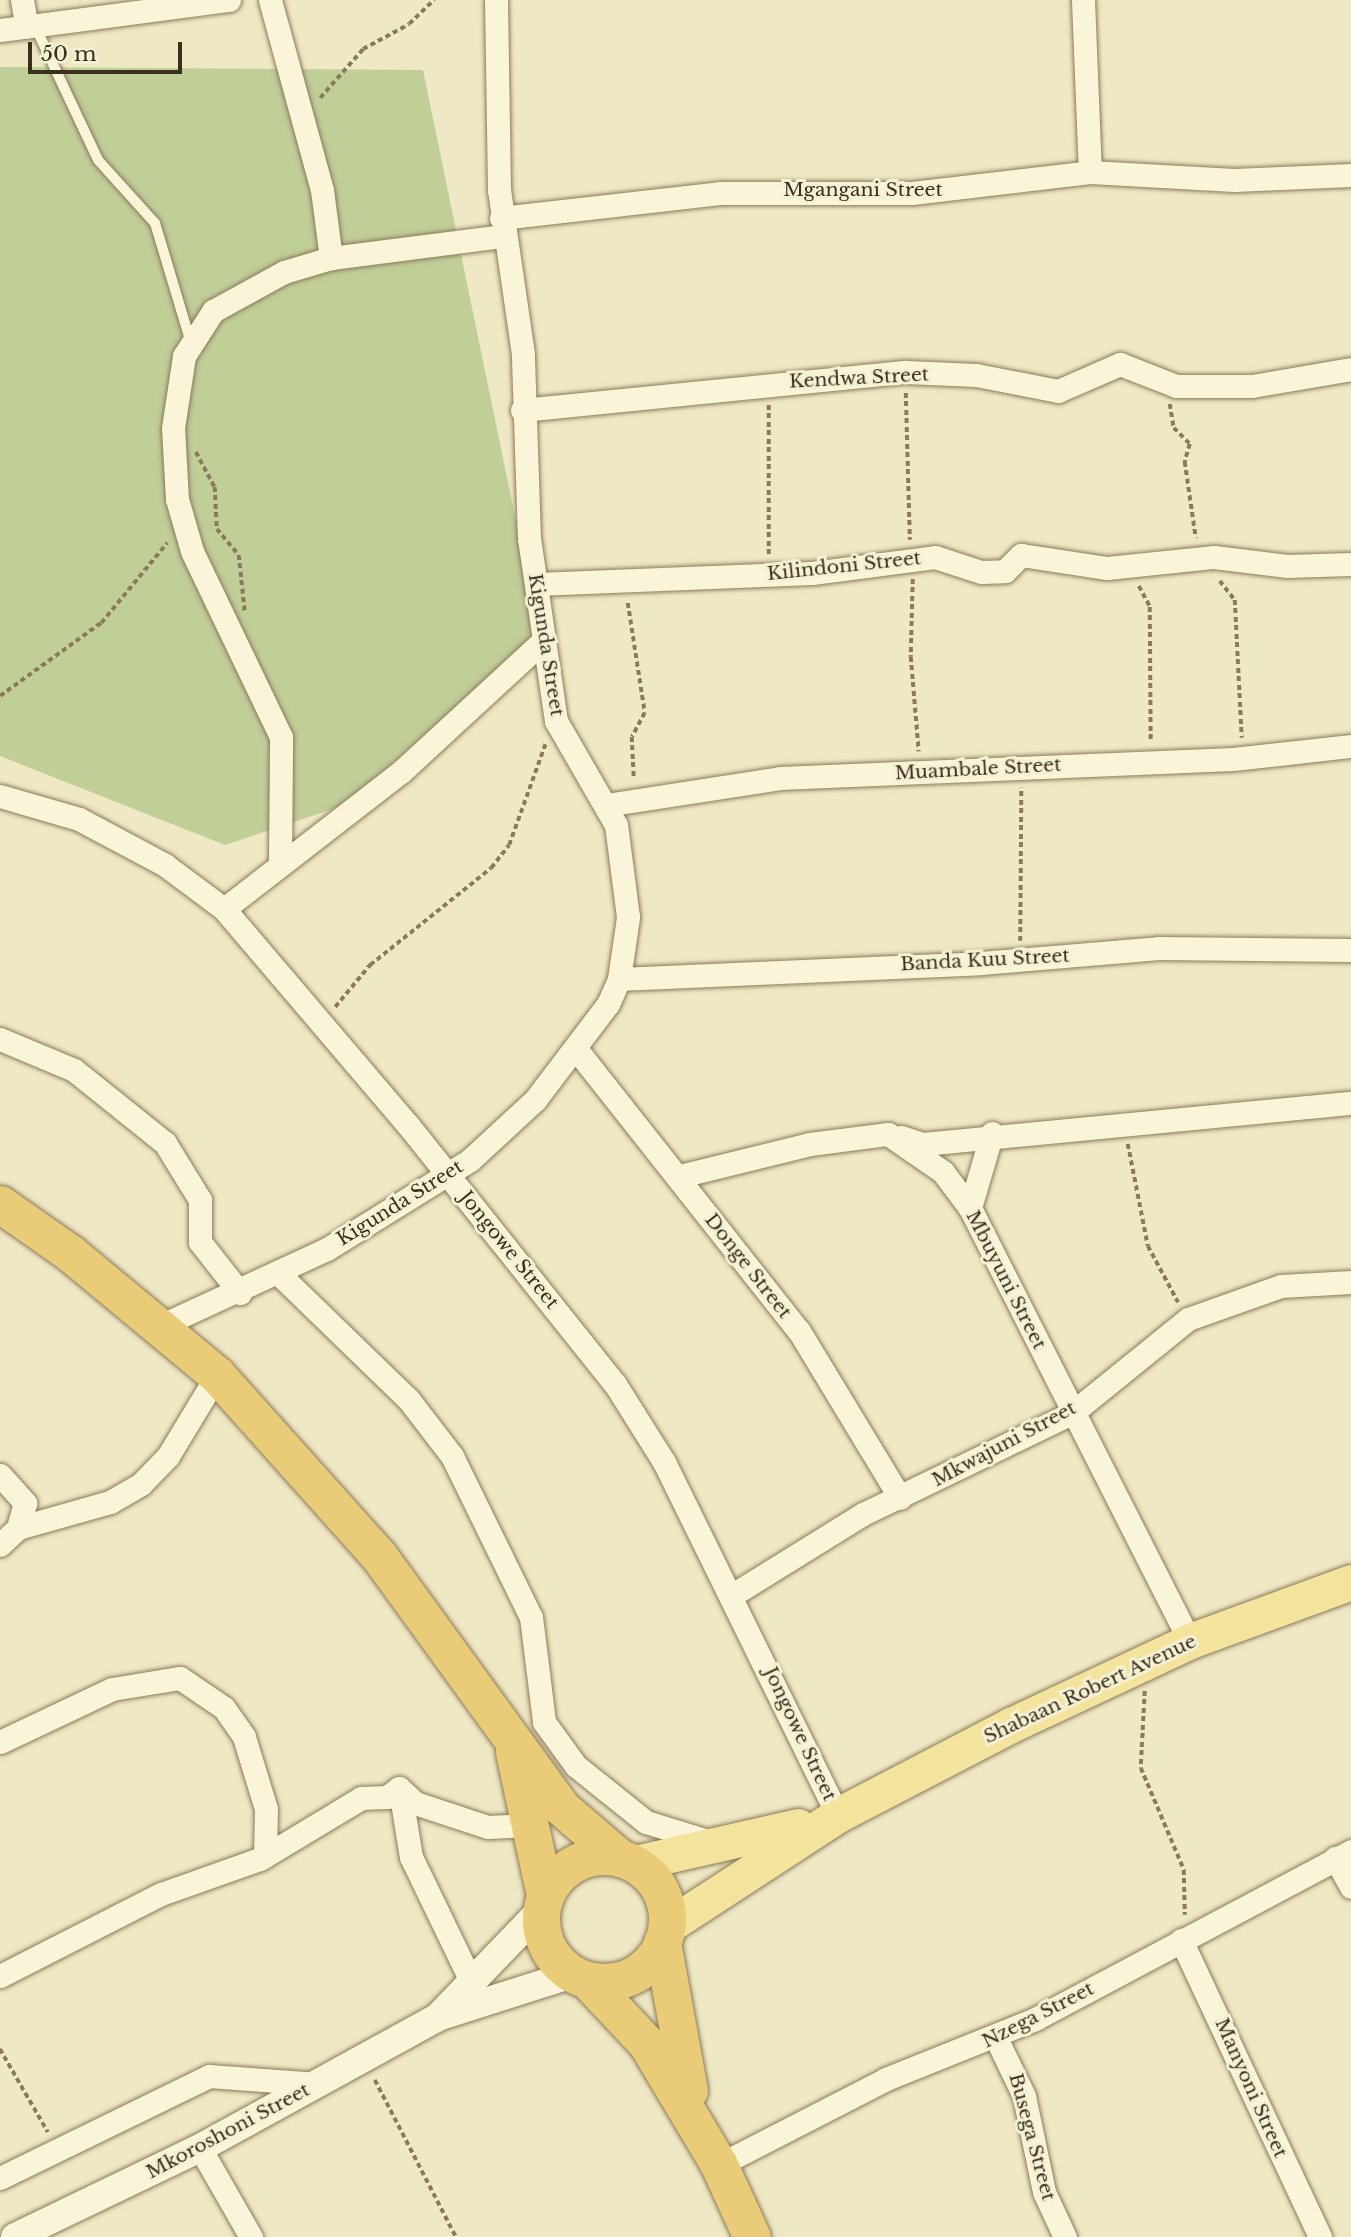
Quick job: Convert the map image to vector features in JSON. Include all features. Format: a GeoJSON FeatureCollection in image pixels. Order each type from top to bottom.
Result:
{"type":"FeatureCollection","features":[{"type":"Feature","properties":{"kind":"highway"},"geometry":{"type":"LineString","coordinates":[[0,1204],[160,1326],[217,1375],[379,1556],[513,1747],[562,1808],[627,1860],[660,1891],[675,2035],[699,2130]]}},
{"type":"Feature","properties":{"kind":"highway"},"geometry":{"type":"LineString","coordinates":[[513,1747],[543,1903],[544,1940],[647,2044],[719,2165],[752,2237]]}},
{"type":"Feature","properties":{"kind":"highway"},"geometry":{"type":"LineString","coordinates":[[543,1903],[576,1862],[627,1860]]}},
{"type":"Feature","properties":{"kind":"highway"},"geometry":{"type":"LineString","coordinates":[[580,1977],[632,1975],[664,1935]]}},
{"type":"Feature","properties":{"kind":"main road","name":"Shabaan Robert Avenue"},"geometry":{"type":"LineString","coordinates":[[664,1935],[838,1815],[1190,1641],[1351,1582]]}},
{"type":"Feature","properties":{"kind":"main road","name":"Shabaan Robert Avenue"},"geometry":{"type":"LineString","coordinates":[[627,1860],[723,1846],[838,1815]]}},
{"type":"Feature","properties":{"kind":"street"},"geometry":{"type":"LineString","coordinates":[[22,0],[31,27]]}},
{"type":"Feature","properties":{"kind":"street"},"geometry":{"type":"LineString","coordinates":[[0,30],[229,0]]}},
{"type":"Feature","properties":{"kind":"street"},"geometry":{"type":"LineString","coordinates":[[270,0],[305,124],[331,258]]}},
{"type":"Feature","properties":{"kind":"street","name":"Kigunda Street"},"geometry":{"type":"LineString","coordinates":[[160,1326],[279,1274],[448,1175],[535,1100],[576,1049],[619,979],[628,917],[617,825],[555,721],[543,641],[522,410],[523,354],[501,227],[496,0]]}},
{"type":"Feature","properties":{"kind":"street"},"geometry":{"type":"LineString","coordinates":[[1083,0],[1090,172]]}},
{"type":"Feature","properties":{"kind":"street","name":"Mgangani Street"},"geometry":{"type":"LineString","coordinates":[[190,340],[236,296],[331,258],[501,227],[720,193],[912,193],[1090,172],[1234,180],[1351,175]]}},
{"type":"Feature","properties":{"kind":"street"},"geometry":{"type":"LineString","coordinates":[[190,340],[173,428],[183,521],[208,587],[236,632],[281,737],[280,862]]}},
{"type":"Feature","properties":{"kind":"street","name":"Kendwa Street"},"geometry":{"type":"LineString","coordinates":[[522,410],[905,372],[976,375],[1058,391],[1120,364],[1176,386],[1252,386],[1351,369]]}},
{"type":"Feature","properties":{"kind":"street","name":"Kilindoni Street"},"geometry":{"type":"LineString","coordinates":[[536,584],[621,584],[769,575],[935,557],[981,572],[1005,571],[1021,555],[1070,566],[1129,568],[1206,558],[1287,566],[1351,564]]}},
{"type":"Feature","properties":{"kind":"street"},"geometry":{"type":"LineString","coordinates":[[224,909],[280,862],[402,771],[543,641]]}},
{"type":"Feature","properties":{"kind":"street","name":"Muambale Street"},"geometry":{"type":"LineString","coordinates":[[606,805],[780,778],[1233,759],[1351,746]]}},
{"type":"Feature","properties":{"kind":"street","name":"Jongowe Street"},"geometry":{"type":"LineString","coordinates":[[0,796],[91,825],[165,865],[224,909],[448,1175],[615,1384],[734,1594],[838,1815]]}},
{"type":"Feature","properties":{"kind":"street","name":"Banda Kuu Street"},"geometry":{"type":"LineString","coordinates":[[619,979],[1020,960],[1158,948],[1351,950]]}},
{"type":"Feature","properties":{"kind":"street"},"geometry":{"type":"LineString","coordinates":[[0,1039],[74,1070],[165,1143],[200,1200],[200,1241],[240,1293]]}},
{"type":"Feature","properties":{"kind":"street","name":"Donge Street"},"geometry":{"type":"LineString","coordinates":[[576,1049],[680,1176],[799,1331],[900,1498]]}},
{"type":"Feature","properties":{"kind":"street"},"geometry":{"type":"LineString","coordinates":[[680,1176],[810,1144],[888,1134],[923,1144],[992,1133],[1351,1104]]}},
{"type":"Feature","properties":{"kind":"street"},"geometry":{"type":"LineString","coordinates":[[970,1208],[992,1133]]}},
{"type":"Feature","properties":{"kind":"street","name":"Mbuyuni Street"},"geometry":{"type":"LineString","coordinates":[[888,1134],[943,1172],[970,1208],[1190,1641]]}},
{"type":"Feature","properties":{"kind":"street"},"geometry":{"type":"LineString","coordinates":[[279,1274],[409,1400],[452,1456],[531,1617],[544,1723],[576,1766],[646,1822],[723,1846]]}},
{"type":"Feature","properties":{"kind":"street","name":"Mkwajuni Street"},"geometry":{"type":"LineString","coordinates":[[734,1594],[900,1498],[1072,1413],[1188,1319],[1281,1286],[1351,1282]]}},
{"type":"Feature","properties":{"kind":"street"},"geometry":{"type":"LineString","coordinates":[[0,1545],[18,1528],[110,1502],[141,1484],[168,1456],[217,1375]]}},
{"type":"Feature","properties":{"kind":"street"},"geometry":{"type":"LineString","coordinates":[[0,1475],[24,1495],[18,1528]]}},
{"type":"Feature","properties":{"kind":"street"},"geometry":{"type":"LineString","coordinates":[[0,1742],[112,1689],[180,1678],[224,1707],[244,1737],[265,1809],[265,1856]]}},
{"type":"Feature","properties":{"kind":"street"},"geometry":{"type":"LineString","coordinates":[[0,1976],[161,1894],[265,1856],[319,1818],[399,1788]]}},
{"type":"Feature","properties":{"kind":"street"},"geometry":{"type":"LineString","coordinates":[[399,1788],[415,1803],[488,1827],[529,1825]]}},
{"type":"Feature","properties":{"kind":"street"},"geometry":{"type":"LineString","coordinates":[[399,1788],[411,1857],[473,1984]]}},
{"type":"Feature","properties":{"kind":"street"},"geometry":{"type":"LineString","coordinates":[[1343,1855],[1351,1887]]}},
{"type":"Feature","properties":{"kind":"street","name":"Nzega Street"},"geometry":{"type":"LineString","coordinates":[[719,2165],[886,2079],[996,2038],[1343,1855]]}},
{"type":"Feature","properties":{"kind":"street","name":"Mkoroshoni Street"},"geometry":{"type":"LineString","coordinates":[[438,2017],[473,1984],[543,1903]]}},
{"type":"Feature","properties":{"kind":"street","name":"Manyoni Street"},"geometry":{"type":"LineString","coordinates":[[1181,1940],[1320,2237]]}},
{"type":"Feature","properties":{"kind":"street","name":"Mkoroshoni Street"},"geometry":{"type":"LineString","coordinates":[[15,2237],[200,2148],[438,2017],[580,1977]]}},
{"type":"Feature","properties":{"kind":"street","name":"Busega Street"},"geometry":{"type":"LineString","coordinates":[[996,2038],[1024,2096],[1044,2192],[1065,2237]]}},
{"type":"Feature","properties":{"kind":"street"},"geometry":{"type":"LineString","coordinates":[[0,2178],[209,2076],[318,2084]]}},
{"type":"Feature","properties":{"kind":"street"},"geometry":{"type":"LineString","coordinates":[[200,2148],[251,2237]]}},
{"type":"Feature","properties":{"kind":"lane"},"geometry":{"type":"LineString","coordinates":[[31,27],[98,160],[155,223],[190,340]]}},
{"type":"Feature","properties":{"kind":"path"},"geometry":{"type":"LineString","coordinates":[[305,124],[351,60],[409,24],[434,0]]}},
{"type":"Feature","properties":{"kind":"path"},"geometry":{"type":"LineString","coordinates":[[905,372],[919,772]]}},
{"type":"Feature","properties":{"kind":"path"},"geometry":{"type":"LineString","coordinates":[[768,384],[769,575]]}},
{"type":"Feature","properties":{"kind":"path"},"geometry":{"type":"LineString","coordinates":[[1176,386],[1171,388],[1171,417],[1190,444],[1185,462],[1191,521],[1206,558],[1235,600],[1245,733],[1233,759]]}},
{"type":"Feature","properties":{"kind":"path"},"geometry":{"type":"LineString","coordinates":[[173,428],[204,464],[216,496],[218,529],[239,555],[247,597],[236,632]]}},
{"type":"Feature","properties":{"kind":"path"},"geometry":{"type":"LineString","coordinates":[[0,696],[101,623],[183,521]]}},
{"type":"Feature","properties":{"kind":"path"},"geometry":{"type":"LineString","coordinates":[[1129,568],[1150,607],[1152,762]]}},
{"type":"Feature","properties":{"kind":"path"},"geometry":{"type":"LineString","coordinates":[[621,584],[637,629],[645,713],[632,737],[638,800]]}},
{"type":"Feature","properties":{"kind":"path"},"geometry":{"type":"LineString","coordinates":[[323,1027],[346,988],[370,965],[492,868],[509,845],[555,721]]}},
{"type":"Feature","properties":{"kind":"path"},"geometry":{"type":"LineString","coordinates":[[1020,960],[1018,800],[1027,766]]}},
{"type":"Feature","properties":{"kind":"path"},"geometry":{"type":"LineString","coordinates":[[1127,1124],[1148,1246],[1188,1319]]}},
{"type":"Feature","properties":{"kind":"path"},"geometry":{"type":"LineString","coordinates":[[1138,1665],[1148,1703],[1142,1768],[1184,1870],[1181,1940]]}},
{"type":"Feature","properties":{"kind":"path"},"geometry":{"type":"LineString","coordinates":[[0,2049],[59,2151]]}},
{"type":"Feature","properties":{"kind":"path"},"geometry":{"type":"LineString","coordinates":[[362,2057],[456,2237]]}},
{"type":"Feature","properties":{"kind":"green space"},"geometry":{"type":"Polygon","coordinates":[[[0,67],[423,70],[539,633],[345,805],[225,845],[0,756],[0,67]]]}}]}
